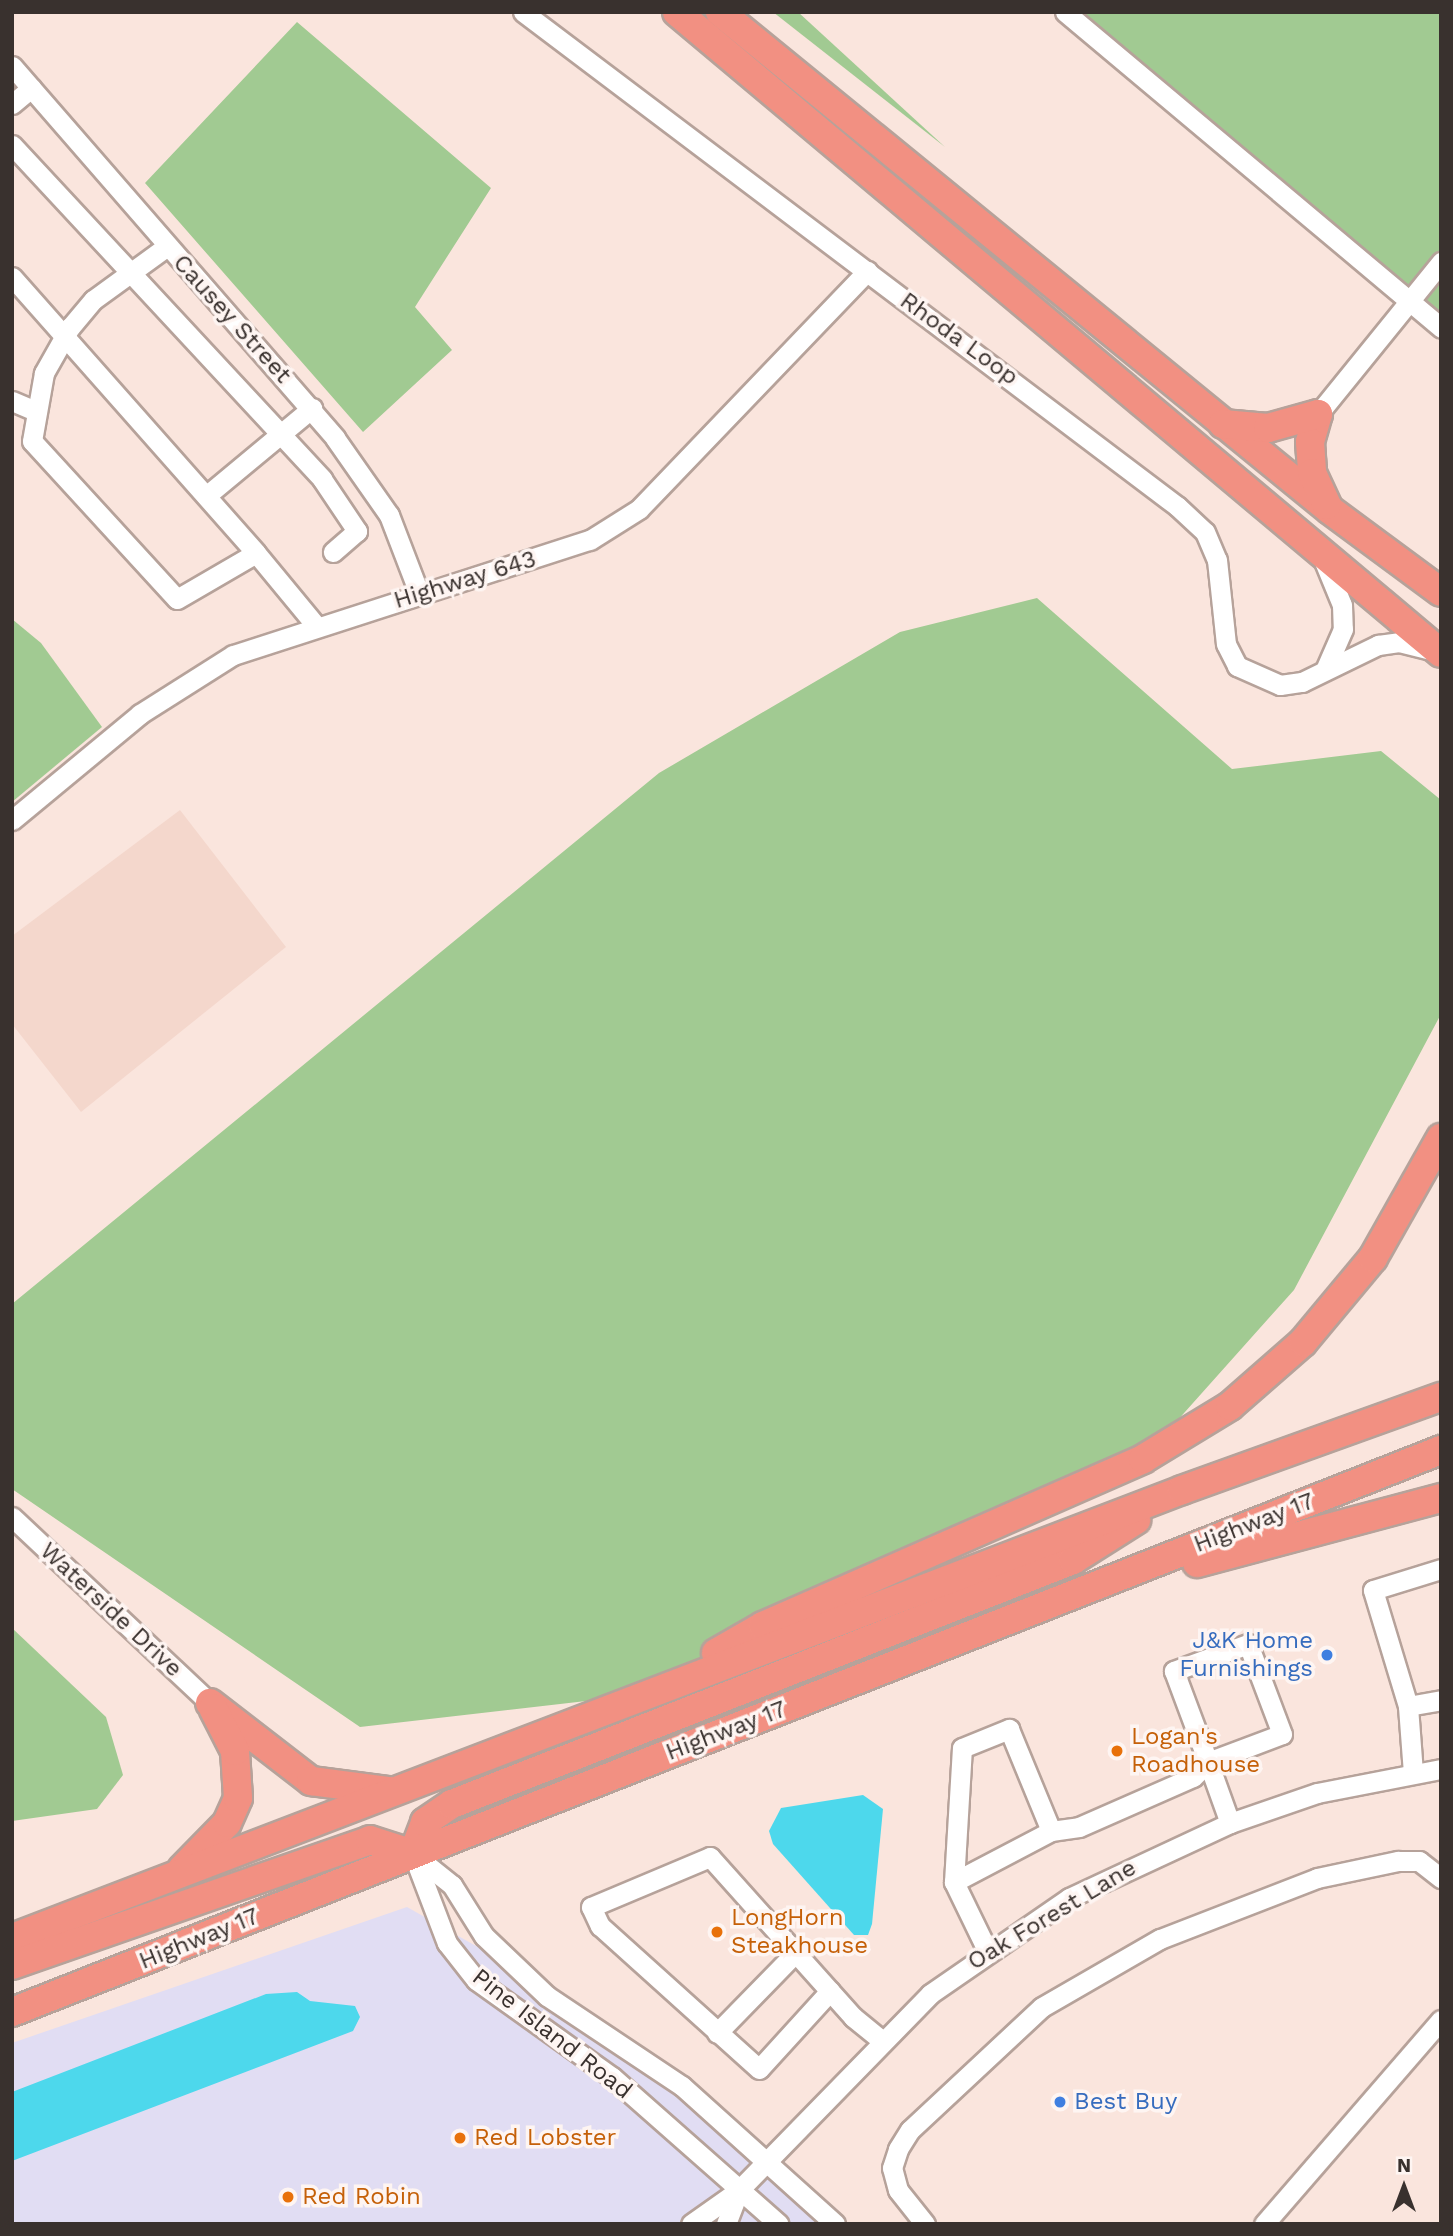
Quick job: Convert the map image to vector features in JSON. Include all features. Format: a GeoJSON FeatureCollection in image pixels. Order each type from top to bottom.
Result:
{"type":"FeatureCollection","features":[{"type":"Feature","properties":{"kind":"highway"},"geometry":{"type":"LineString","coordinates":[[677,12],[1441,654]]}},
{"type":"Feature","properties":{"kind":"highway"},"geometry":{"type":"LineString","coordinates":[[720,12],[1223,424],[1330,510],[1441,592]]}},
{"type":"Feature","properties":{"kind":"highway"},"geometry":{"type":"LineString","coordinates":[[1223,424],[1268,428],[1318,414]]}},
{"type":"Feature","properties":{"kind":"highway"},"geometry":{"type":"LineString","coordinates":[[1318,414],[1310,442],[1312,473],[1330,510]]}},
{"type":"Feature","properties":{"kind":"highway"},"geometry":{"type":"LineString","coordinates":[[647,1694],[763,1626],[1143,1459],[1230,1406],[1303,1342],[1373,1258],[1441,1138]]}},
{"type":"Feature","properties":{"kind":"highway"},"geometry":{"type":"LineString","coordinates":[[12,1938],[1182,1490],[1441,1397]]}},
{"type":"Feature","properties":{"kind":"highway","name":"Highway 17"},"geometry":{"type":"LineString","coordinates":[[12,2012],[1441,1450]]}},
{"type":"Feature","properties":{"kind":"highway"},"geometry":{"type":"LineString","coordinates":[[12,1965],[370,1840],[413,1854],[425,1822],[452,1804],[1073,1560],[1182,1490]]}},
{"type":"Feature","properties":{"kind":"highway"},"geometry":{"type":"LineString","coordinates":[[1053,1603],[1441,1498]]}},
{"type":"Feature","properties":{"kind":"highway"},"geometry":{"type":"LineString","coordinates":[[210,1703],[311,1781],[396,1792]]}},
{"type":"Feature","properties":{"kind":"highway"},"geometry":{"type":"LineString","coordinates":[[175,1876],[227,1823],[238,1798],[235,1751],[210,1703]]}},
{"type":"Feature","properties":{"kind":"street","name":"Rhoda Loop"},"geometry":{"type":"LineString","coordinates":[[523,12],[1136,470],[1205,532],[1222,586],[1226,644],[1237,666],[1280,685],[1323,673],[1378,645],[1399,642],[1441,654]]}},
{"type":"Feature","properties":{"kind":"street"},"geometry":{"type":"LineString","coordinates":[[1065,12],[1441,327]]}},
{"type":"Feature","properties":{"kind":"street","name":"Causey Street"},"geometry":{"type":"LineString","coordinates":[[12,66],[166,247],[312,408],[389,516],[419,593]]}},
{"type":"Feature","properties":{"kind":"street"},"geometry":{"type":"LineString","coordinates":[[12,104],[30,88]]}},
{"type":"Feature","properties":{"kind":"street"},"geometry":{"type":"LineString","coordinates":[[12,145],[322,479],[357,531],[333,552]]}},
{"type":"Feature","properties":{"kind":"street"},"geometry":{"type":"LineString","coordinates":[[166,247],[93,300],[67,333],[44,373],[33,410],[32,441],[177,599],[256,553]]}},
{"type":"Feature","properties":{"kind":"street"},"geometry":{"type":"LineString","coordinates":[[1318,414],[1441,262]]}},
{"type":"Feature","properties":{"kind":"street","name":"Highway 643"},"geometry":{"type":"LineString","coordinates":[[12,820],[140,715],[233,655],[590,540],[639,509],[867,271]]}},
{"type":"Feature","properties":{"kind":"street"},"geometry":{"type":"LineString","coordinates":[[12,277],[67,333],[317,627]]}},
{"type":"Feature","properties":{"kind":"street"},"geometry":{"type":"LineString","coordinates":[[12,401],[33,410]]}},
{"type":"Feature","properties":{"kind":"street"},"geometry":{"type":"LineString","coordinates":[[206,496],[312,408]]}},
{"type":"Feature","properties":{"kind":"street"},"geometry":{"type":"LineString","coordinates":[[1319,552],[1339,594],[1343,629],[1323,673]]}},
{"type":"Feature","properties":{"kind":"street","name":"Waterside Drive"},"geometry":{"type":"LineString","coordinates":[[12,1517],[210,1703]]}},
{"type":"Feature","properties":{"kind":"street"},"geometry":{"type":"LineString","coordinates":[[1413,1773],[1408,1706],[1373,1590],[1441,1570]]}},
{"type":"Feature","properties":{"kind":"street"},"geometry":{"type":"LineString","coordinates":[[954,1882],[1051,1831],[1079,1827],[1193,1777],[1208,1762],[1282,1734],[1248,1644],[1174,1671],[1208,1762],[1230,1823]]}},
{"type":"Feature","properties":{"kind":"street"},"geometry":{"type":"LineString","coordinates":[[1408,1706],[1441,1700]]}},
{"type":"Feature","properties":{"kind":"street"},"geometry":{"type":"LineString","coordinates":[[987,1950],[954,1882],[962,1748],[1009,1729],[1051,1831]]}},
{"type":"Feature","properties":{"kind":"street","name":"Oak Forest Lane"},"geometry":{"type":"LineString","coordinates":[[691,2224],[739,2190],[880,2039],[987,1950],[1144,1858],[1230,1823],[1317,1793],[1441,1769]]}},
{"type":"Feature","properties":{"kind":"street","name":"Pine Island Road"},"geometry":{"type":"LineString","coordinates":[[413,1854],[452,1885],[484,1936],[547,1996],[634,2049],[835,2224]]}},
{"type":"Feature","properties":{"kind":"street","name":"Pine Island Road"},"geometry":{"type":"LineString","coordinates":[[413,1854],[447,1943],[476,1980],[612,2077],[779,2224]]}},
{"type":"Feature","properties":{"kind":"street"},"geometry":{"type":"LineString","coordinates":[[830,1992],[758,2070],[600,1926],[591,1907],[710,1857],[830,1992],[880,2039]]}},
{"type":"Feature","properties":{"kind":"street"},"geometry":{"type":"LineString","coordinates":[[925,2224],[898,2190],[892,2168],[898,2149],[910,2130],[1042,2007],[1160,1939],[1317,1878],[1398,1861],[1419,1861],[1441,1878]]}},
{"type":"Feature","properties":{"kind":"street"},"geometry":{"type":"LineString","coordinates":[[717,2033],[795,1953]]}},
{"type":"Feature","properties":{"kind":"street"},"geometry":{"type":"LineString","coordinates":[[1265,2224],[1441,2020]]}},
{"type":"Feature","properties":{"kind":"street","name":"Oak Forest Lane"},"geometry":{"type":"LineString","coordinates":[[726,2224],[739,2190]]}},
{"type":"Feature","properties":{"kind":"shaded area"},"geometry":{"type":"Polygon","coordinates":[[[180,810],[286,947],[81,1112],[12,1024],[12,936],[180,810]]]}},
{"type":"Feature","properties":{"kind":"shaded area"},"geometry":{"type":"Polygon","coordinates":[[[407,1907],[515,1968],[634,2049],[831,2224],[12,2224],[12,2043],[407,1907]]]}},
{"type":"Feature","properties":{"kind":"green space"},"geometry":{"type":"Polygon","coordinates":[[[773,12],[798,12],[945,147],[773,12]]]}},
{"type":"Feature","properties":{"kind":"green space"},"geometry":{"type":"Polygon","coordinates":[[[1065,12],[1441,12],[1441,313],[1409,299],[1065,12]]]}},
{"type":"Feature","properties":{"kind":"green space"},"geometry":{"type":"Polygon","coordinates":[[[297,22],[491,188],[415,307],[452,350],[363,432],[145,183],[297,22]]]}},
{"type":"Feature","properties":{"kind":"green space"},"geometry":{"type":"Polygon","coordinates":[[[1037,598],[1232,769],[1381,751],[1441,800],[1441,1014],[1294,1290],[1143,1459],[647,1694],[360,1727],[12,1489],[12,1304],[659,773],[900,632],[1037,598]]]}},
{"type":"Feature","properties":{"kind":"green space"},"geometry":{"type":"Polygon","coordinates":[[[12,619],[41,643],[102,727],[12,802],[12,619]]]}},
{"type":"Feature","properties":{"kind":"green space"},"geometry":{"type":"Polygon","coordinates":[[[12,1628],[106,1717],[123,1775],[97,1809],[12,1821],[12,1628]]]}},
{"type":"Feature","properties":{"kind":"water"},"geometry":{"type":"Polygon","coordinates":[[[863,1795],[883,1809],[872,1924],[868,1935],[854,1935],[773,1844],[769,1831],[781,1808],[863,1795]]]}},
{"type":"Feature","properties":{"kind":"water"},"geometry":{"type":"Polygon","coordinates":[[[297,1992],[310,2001],[355,2006],[360,2017],[353,2031],[12,2161],[12,2092],[266,1994],[297,1992]]]}},
{"type":"Feature","properties":{"kind":"place","name":"J&K Home Furnishings"},"geometry":{"type":"Point","coordinates":[1327,1655]}},
{"type":"Feature","properties":{"kind":"place","name":"Logan's Roadhouse"},"geometry":{"type":"Point","coordinates":[1117,1751]}},
{"type":"Feature","properties":{"kind":"place","name":"LongHorn Steakhouse"},"geometry":{"type":"Point","coordinates":[717,1932]}},
{"type":"Feature","properties":{"kind":"place","name":"Best Buy"},"geometry":{"type":"Point","coordinates":[1060,2102]}},
{"type":"Feature","properties":{"kind":"place","name":"Red Lobster"},"geometry":{"type":"Point","coordinates":[460,2138]}},
{"type":"Feature","properties":{"kind":"place","name":"Red Robin"},"geometry":{"type":"Point","coordinates":[288,2197]}}]}
